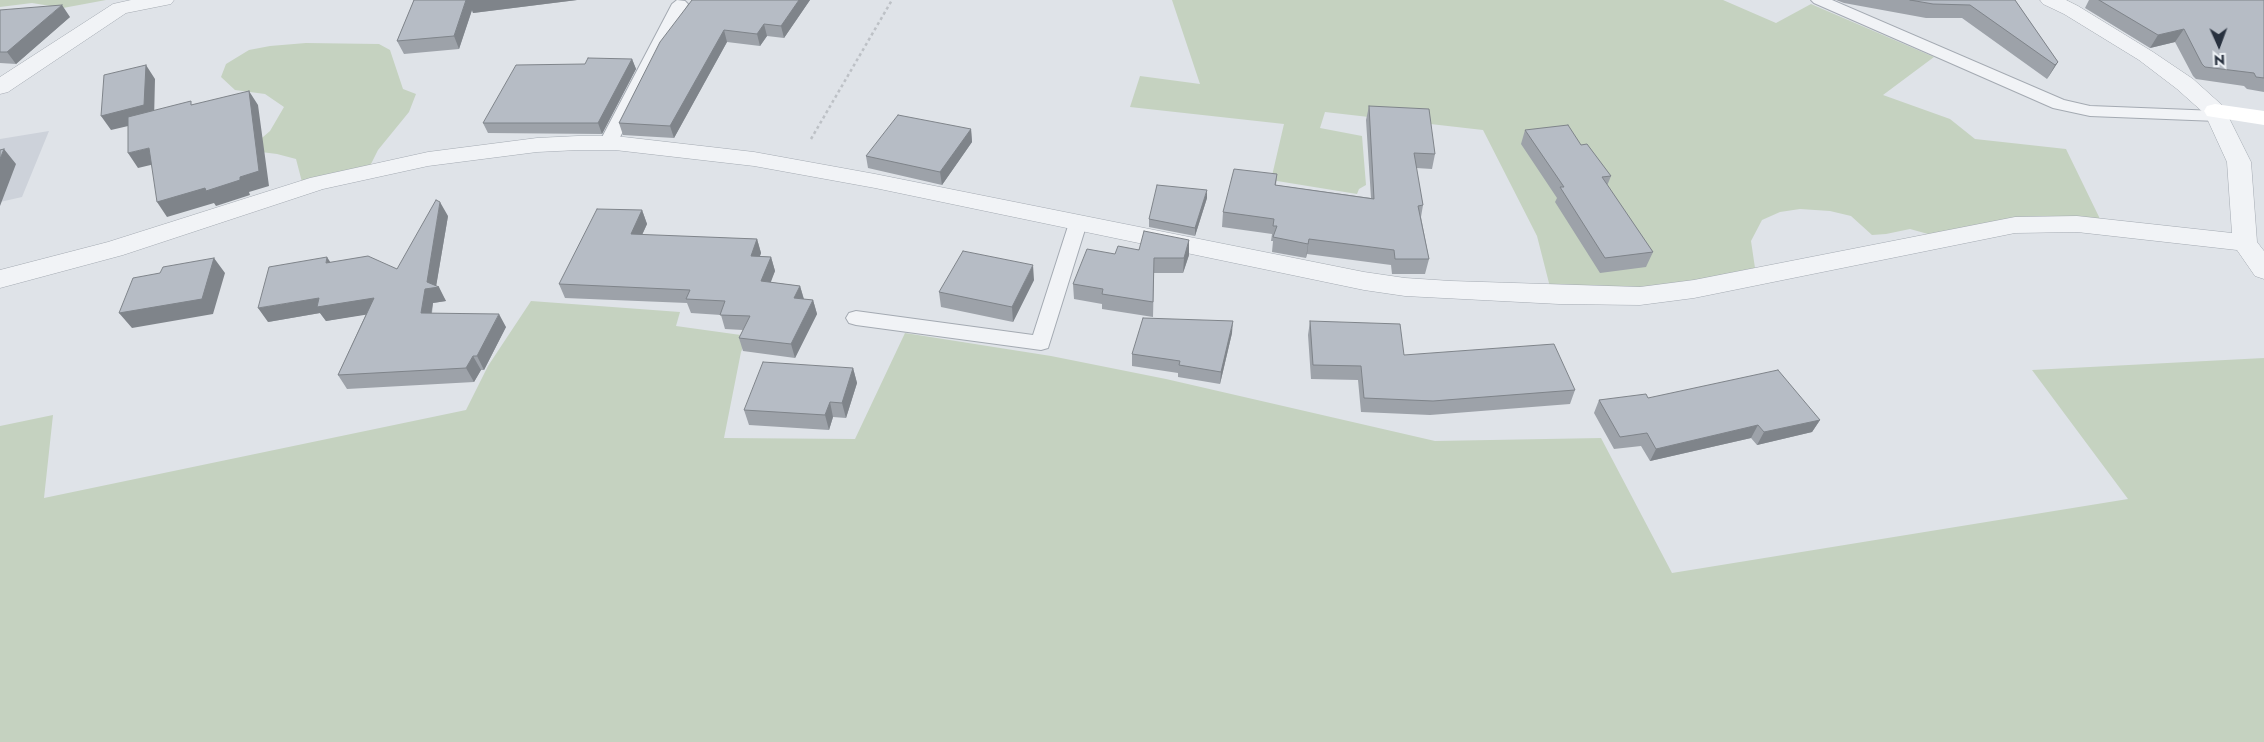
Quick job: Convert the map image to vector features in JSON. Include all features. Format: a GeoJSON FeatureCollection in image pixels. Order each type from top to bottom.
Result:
{"type":"FeatureCollection","features":[{"type":"Feature","properties":{"kind":"street"},"geometry":{"type":"LineString","coordinates":[[0,88],[126,4],[164,0]]}},
{"type":"Feature","properties":{"kind":"street"},"geometry":{"type":"LineString","coordinates":[[2050,0],[2079,14],[2146,56],[2185,84],[2216,114],[2239,162],[2245,243],[2264,270]]}},
{"type":"Feature","properties":{"kind":"street"},"geometry":{"type":"LineString","coordinates":[[2216,114],[2264,118]]}},
{"type":"Feature","properties":{"kind":"street"},"geometry":{"type":"LineString","coordinates":[[0,279],[114,249],[318,182],[437,158],[537,145],[608,143],[754,159],[795,166],[1405,287],[1586,296],[1640,296],[1694,289],[2016,225],[2077,224],[2245,243]]}},
{"type":"Feature","properties":{"kind":"lane"},"geometry":{"type":"LineString","coordinates":[[1819,0],[2059,104],[2090,112],[2216,114]]}},
{"type":"Feature","properties":{"kind":"lane"},"geometry":{"type":"LineString","coordinates":[[608,143],[680,4]]}},
{"type":"Feature","properties":{"kind":"lane"},"geometry":{"type":"LineString","coordinates":[[856,318],[1041,343],[1078,223]]}},
{"type":"Feature","properties":{"kind":"path"},"geometry":{"type":"LineString","coordinates":[[795,166],[892,0]]}},
{"type":"Feature","properties":{"kind":"shaded area"},"geometry":{"type":"Polygon","coordinates":[[[49,131],[22,197],[0,202],[0,139],[49,131]]]}},
{"type":"Feature","properties":{"kind":"green space"},"geometry":{"type":"Polygon","coordinates":[[[0,0],[106,0],[63,8],[32,3],[0,7],[0,0]]]}},
{"type":"Feature","properties":{"kind":"green space"},"geometry":{"type":"Polygon","coordinates":[[[1172,0],[1723,0],[1776,23],[1811,4],[1934,57],[1883,95],[1950,119],[1975,139],[2066,149],[2101,221],[1950,230],[1928,234],[1910,229],[1872,235],[1851,216],[1830,211],[1800,209],[1780,212],[1762,220],[1751,241],[1755,268],[1692,281],[1649,287],[1550,287],[1537,236],[1483,130],[1325,112],[1320,128],[1362,136],[1366,185],[1359,189],[1357,194],[1271,180],[1284,124],[1130,107],[1140,76],[1200,84],[1172,0]]]}},
{"type":"Feature","properties":{"kind":"green space"},"geometry":{"type":"Polygon","coordinates":[[[306,43],[379,44],[390,50],[403,89],[416,94],[409,112],[378,150],[370,166],[302,182],[296,159],[261,152],[256,143],[270,131],[284,107],[265,94],[235,90],[221,77],[226,64],[249,50],[306,43]]]}},
{"type":"Feature","properties":{"kind":"green space"},"geometry":{"type":"Polygon","coordinates":[[[531,301],[680,312],[676,326],[748,336],[741,352],[724,438],[855,439],[905,333],[1051,356],[1166,379],[1435,441],[1601,438],[1672,573],[2128,499],[2032,370],[2264,358],[2264,742],[0,742],[0,426],[53,415],[44,498],[466,410],[488,366],[531,301]]]}},
{"type":"Feature","properties":{"kind":"building"},"geometry":{"type":"Polygon","coordinates":[[[414,0],[466,0],[454,36],[397,41],[414,0]]]}},
{"type":"Feature","properties":{"kind":"building"},"geometry":{"type":"Polygon","coordinates":[[[692,0],[799,0],[781,26],[764,24],[757,34],[724,30],[670,126],[619,123],[660,42],[692,0]]]}},
{"type":"Feature","properties":{"kind":"building"},"geometry":{"type":"Polygon","coordinates":[[[1910,0],[2015,0],[2058,62],[2055,65],[1970,5],[1933,4],[1910,0]]]}},
{"type":"Feature","properties":{"kind":"building"},"geometry":{"type":"Polygon","coordinates":[[[2099,0],[2264,0],[2264,78],[2256,77],[2254,73],[2205,67],[2184,29],[2158,35],[2099,0]]]}},
{"type":"Feature","properties":{"kind":"building"},"geometry":{"type":"Polygon","coordinates":[[[62,5],[7,52],[0,52],[0,10],[62,5]]]}},
{"type":"Feature","properties":{"kind":"building"},"geometry":{"type":"Polygon","coordinates":[[[588,58],[632,59],[598,123],[483,123],[516,65],[585,64],[588,58]]]}},
{"type":"Feature","properties":{"kind":"building"},"geometry":{"type":"Polygon","coordinates":[[[146,65],[144,105],[101,116],[104,75],[146,65]]]}},
{"type":"Feature","properties":{"kind":"building"},"geometry":{"type":"Polygon","coordinates":[[[249,91],[259,171],[240,177],[240,180],[206,191],[205,188],[157,202],[149,148],[128,153],[128,117],[191,101],[191,105],[249,91]]]}},
{"type":"Feature","properties":{"kind":"building"},"geometry":{"type":"Polygon","coordinates":[[[1369,106],[1429,109],[1435,154],[1414,153],[1423,205],[1418,206],[1429,259],[1395,259],[1394,250],[1309,239],[1308,244],[1273,237],[1277,226],[1273,226],[1274,219],[1223,212],[1234,169],[1277,174],[1275,185],[1374,199],[1369,106]]]}},
{"type":"Feature","properties":{"kind":"building"},"geometry":{"type":"Polygon","coordinates":[[[898,115],[971,129],[940,172],[866,156],[898,115]]]}},
{"type":"Feature","properties":{"kind":"building"},"geometry":{"type":"Polygon","coordinates":[[[1568,125],[1581,145],[1587,144],[1611,176],[1602,177],[1653,252],[1605,258],[1560,187],[1564,187],[1525,130],[1568,125]]]}},
{"type":"Feature","properties":{"kind":"building"},"geometry":{"type":"Polygon","coordinates":[[[4,149],[0,159],[0,150],[4,149]]]}},
{"type":"Feature","properties":{"kind":"building"},"geometry":{"type":"Polygon","coordinates":[[[1157,185],[1207,190],[1195,228],[1149,219],[1157,185]]]}},
{"type":"Feature","properties":{"kind":"building"},"geometry":{"type":"Polygon","coordinates":[[[436,200],[440,202],[427,282],[439,287],[425,289],[421,313],[499,314],[477,356],[473,356],[466,368],[338,375],[374,298],[317,307],[319,298],[258,308],[269,267],[327,257],[326,263],[368,256],[397,269],[436,200]]]}},
{"type":"Feature","properties":{"kind":"building"},"geometry":{"type":"Polygon","coordinates":[[[597,209],[642,210],[631,234],[757,239],[751,256],[771,257],[761,281],[800,286],[794,298],[813,300],[791,344],[739,338],[750,316],[720,315],[725,301],[686,299],[690,290],[559,284],[597,209]]]}},
{"type":"Feature","properties":{"kind":"building"},"geometry":{"type":"Polygon","coordinates":[[[1144,231],[1189,240],[1184,258],[1154,258],[1153,302],[1102,294],[1103,289],[1073,284],[1087,249],[1115,254],[1118,246],[1139,250],[1144,231]]]}},
{"type":"Feature","properties":{"kind":"building"},"geometry":{"type":"Polygon","coordinates":[[[963,251],[1033,265],[1012,307],[939,292],[963,251]]]}},
{"type":"Feature","properties":{"kind":"building"},"geometry":{"type":"Polygon","coordinates":[[[214,258],[202,299],[119,313],[133,278],[160,273],[163,267],[214,258]]]}},
{"type":"Feature","properties":{"kind":"building"},"geometry":{"type":"Polygon","coordinates":[[[1143,318],[1233,321],[1221,372],[1179,365],[1180,361],[1132,354],[1143,318]]]}},
{"type":"Feature","properties":{"kind":"building"},"geometry":{"type":"Polygon","coordinates":[[[1310,321],[1400,324],[1404,355],[1554,344],[1575,390],[1433,401],[1364,398],[1361,366],[1313,365],[1310,321]]]}},
{"type":"Feature","properties":{"kind":"building"},"geometry":{"type":"Polygon","coordinates":[[[763,362],[853,368],[842,403],[830,402],[825,415],[744,410],[763,362]]]}},
{"type":"Feature","properties":{"kind":"building"},"geometry":{"type":"Polygon","coordinates":[[[1778,370],[1820,420],[1764,432],[1758,425],[1656,449],[1647,433],[1620,437],[1599,400],[1646,394],[1648,398],[1778,370]]]}}]}
